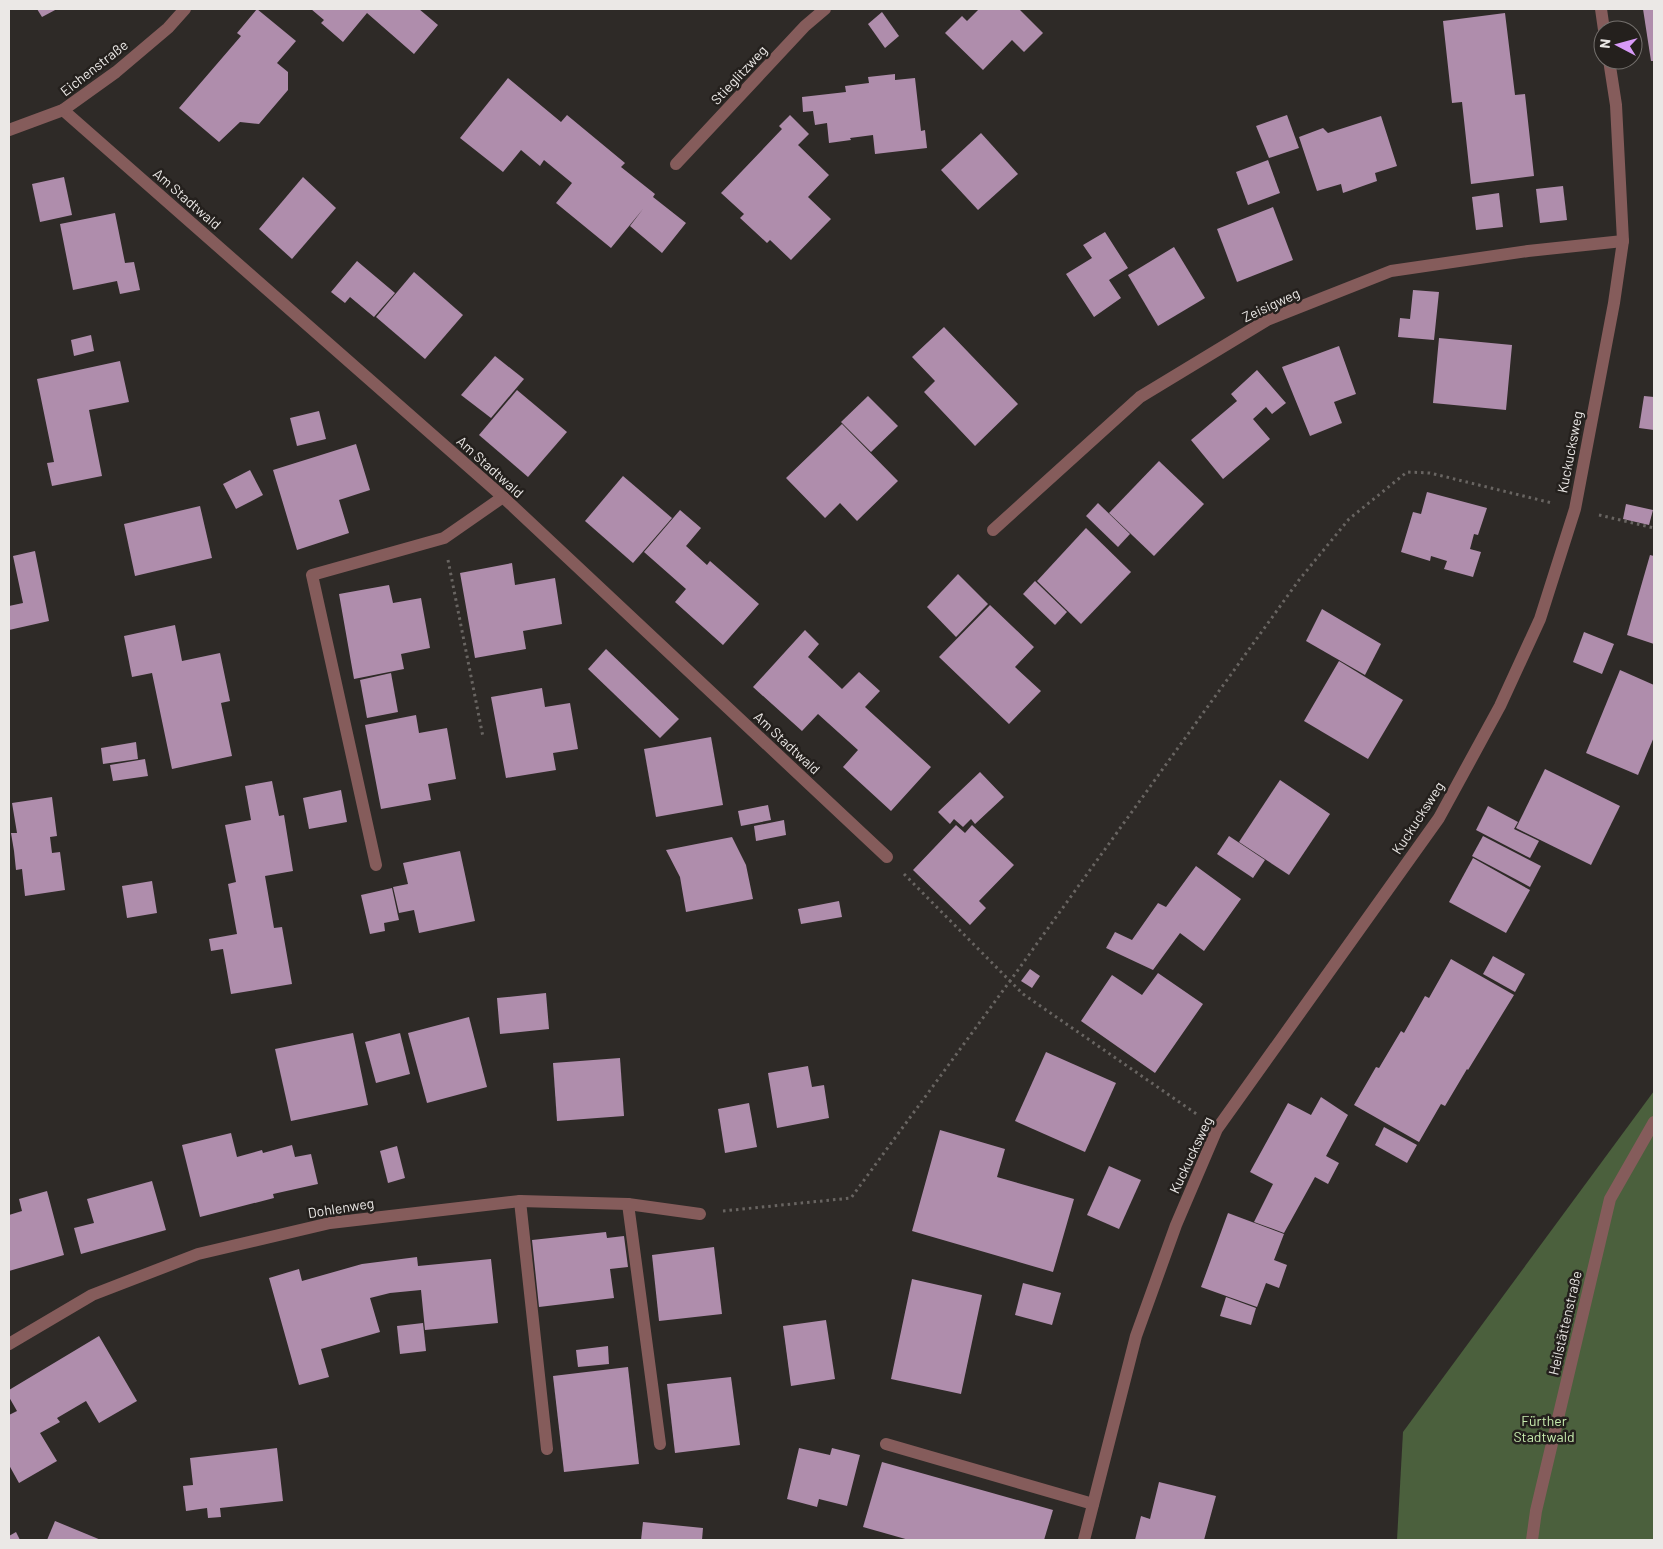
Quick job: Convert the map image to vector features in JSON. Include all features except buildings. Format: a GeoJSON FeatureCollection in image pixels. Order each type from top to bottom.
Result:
{"type":"FeatureCollection","features":[{"type":"Feature","properties":{"kind":"street","name":"Eichenstraße"},"geometry":{"type":"LineString","coordinates":[[9,130],[63,110],[116,72],[168,28],[185,9]]}},
{"type":"Feature","properties":{"kind":"street","name":"Stieglitzweg"},"geometry":{"type":"LineString","coordinates":[[676,164],[805,26],[825,9]]}},
{"type":"Feature","properties":{"kind":"street","name":"Kuckucksweg"},"geometry":{"type":"LineString","coordinates":[[1084,1540],[1136,1336],[1176,1225],[1217,1129],[1439,818],[1500,706],[1540,619],[1575,509],[1614,303],[1623,241],[1616,105],[1611,70]]}},
{"type":"Feature","properties":{"kind":"street","name":"Am Stadtwald"},"geometry":{"type":"LineString","coordinates":[[63,110],[502,497],[887,857]]}},
{"type":"Feature","properties":{"kind":"street","name":"Zeisigweg"},"geometry":{"type":"LineString","coordinates":[[993,530],[1140,397],[1267,320],[1391,270],[1528,251],[1623,241]]}},
{"type":"Feature","properties":{"kind":"street"},"geometry":{"type":"LineString","coordinates":[[376,865],[312,575],[444,538],[502,497]]}},
{"type":"Feature","properties":{"kind":"street","name":"Heilstättenstraße"},"geometry":{"type":"LineString","coordinates":[[1532,1540],[1536,1511],[1610,1199],[1654,1122]]}},
{"type":"Feature","properties":{"kind":"street"},"geometry":{"type":"LineString","coordinates":[[520,1201],[547,1449]]}},
{"type":"Feature","properties":{"kind":"street","name":"Dohlenweg"},"geometry":{"type":"LineString","coordinates":[[9,1344],[92,1295],[198,1254],[330,1223],[520,1201],[628,1204],[700,1214]]}},
{"type":"Feature","properties":{"kind":"street"},"geometry":{"type":"LineString","coordinates":[[628,1204],[660,1444]]}},
{"type":"Feature","properties":{"kind":"street"},"geometry":{"type":"LineString","coordinates":[[886,1444],[1093,1504]]}},
{"type":"Feature","properties":{"kind":"path"},"geometry":{"type":"LineString","coordinates":[[700,1214],[851,1198],[1299,580],[1349,519],[1407,472],[1430,473],[1654,528]]}},
{"type":"Feature","properties":{"kind":"path"},"geometry":{"type":"LineString","coordinates":[[444,538],[483,736]]}},
{"type":"Feature","properties":{"kind":"path"},"geometry":{"type":"LineString","coordinates":[[887,857],[1023,994],[1217,1129]]}},
{"type":"Feature","properties":{"kind":"green space","name":"Fürther Stadtwald"},"geometry":{"type":"Polygon","coordinates":[[[1654,1091],[1654,1540],[1397,1540],[1403,1432],[1654,1091]]]}}]}
